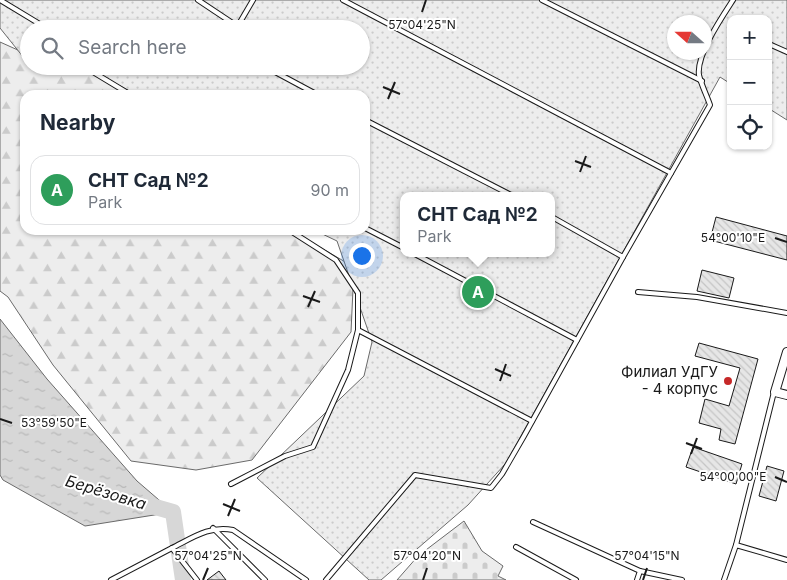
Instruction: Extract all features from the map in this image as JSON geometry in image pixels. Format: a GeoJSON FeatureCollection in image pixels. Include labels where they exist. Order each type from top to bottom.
{"type":"FeatureCollection","features":[{"type":"Feature","properties":{"kind":"street"},"geometry":{"type":"LineString","coordinates":[[787,352],[775,392],[787,395]]}},
{"type":"Feature","properties":{"kind":"lane"},"geometry":{"type":"LineString","coordinates":[[0,0],[33,20]]}},
{"type":"Feature","properties":{"kind":"lane"},"geometry":{"type":"LineString","coordinates":[[198,0],[226,20]]}},
{"type":"Feature","properties":{"kind":"lane"},"geometry":{"type":"LineString","coordinates":[[240,20],[253,0]]}},
{"type":"Feature","properties":{"kind":"lane"},"geometry":{"type":"LineString","coordinates":[[343,0],[671,173]]}},
{"type":"Feature","properties":{"kind":"lane"},"geometry":{"type":"LineString","coordinates":[[542,0],[702,80]]}},
{"type":"Feature","properties":{"kind":"lane"},"geometry":{"type":"LineString","coordinates":[[326,580],[415,475],[491,488],[502,474],[710,105],[699,75],[702,59],[716,26],[733,0]]}},
{"type":"Feature","properties":{"kind":"lane"},"geometry":{"type":"LineString","coordinates":[[772,45],[787,52]]}},
{"type":"Feature","properties":{"kind":"lane"},"geometry":{"type":"LineString","coordinates":[[98,75],[123,90]]}},
{"type":"Feature","properties":{"kind":"lane"},"geometry":{"type":"LineString","coordinates":[[281,75],[309,90]]}},
{"type":"Feature","properties":{"kind":"lane"},"geometry":{"type":"LineString","coordinates":[[370,123],[505,192]]}},
{"type":"Feature","properties":{"kind":"lane"},"geometry":{"type":"LineString","coordinates":[[555,219],[623,257]]}},
{"type":"Feature","properties":{"kind":"lane"},"geometry":{"type":"LineString","coordinates":[[370,231],[400,246]]}},
{"type":"Feature","properties":{"kind":"lane"},"geometry":{"type":"LineString","coordinates":[[231,484],[285,456],[314,447],[348,370],[358,330],[358,293],[336,260],[297,235]]}},
{"type":"Feature","properties":{"kind":"lane"},"geometry":{"type":"LineString","coordinates":[[421,257],[577,340]]}},
{"type":"Feature","properties":{"kind":"lane"},"geometry":{"type":"LineString","coordinates":[[638,292],[697,297],[787,313]]}},
{"type":"Feature","properties":{"kind":"lane"},"geometry":{"type":"LineString","coordinates":[[358,330],[532,422]]}},
{"type":"Feature","properties":{"kind":"lane"},"geometry":{"type":"LineString","coordinates":[[724,580],[736,545],[775,392]]}},
{"type":"Feature","properties":{"kind":"lane"},"geometry":{"type":"LineString","coordinates":[[533,522],[640,571],[682,580]]}},
{"type":"Feature","properties":{"kind":"lane"},"geometry":{"type":"LineString","coordinates":[[214,528],[265,580]]}},
{"type":"Feature","properties":{"kind":"lane"},"geometry":{"type":"LineString","coordinates":[[111,580],[214,528],[233,530],[306,580]]}},
{"type":"Feature","properties":{"kind":"lane"},"geometry":{"type":"LineString","coordinates":[[736,545],[787,560]]}},
{"type":"Feature","properties":{"kind":"lane"},"geometry":{"type":"LineString","coordinates":[[516,547],[576,580]]}},
{"type":"Feature","properties":{"kind":"lane"},"geometry":{"type":"LineString","coordinates":[[172,548],[197,580]]}},
{"type":"Feature","properties":{"kind":"lane"},"geometry":{"type":"LineString","coordinates":[[637,580],[640,571]]}},
{"type":"Feature","properties":{"kind":"green space"},"geometry":{"type":"Polygon","coordinates":[[[0,0],[787,0],[787,120],[772,111],[772,15],[727,15],[727,81],[720,77],[506,463],[468,505],[381,580],[369,580],[257,478],[364,376],[372,342],[337,241],[324,235],[370,235],[370,90],[128,90],[100,75],[370,75],[370,20],[20,20],[20,53],[0,28],[0,0]]]}},
{"type":"Feature","properties":{"kind":"green space"},"geometry":{"type":"Polygon","coordinates":[[[0,42],[20,51],[20,75],[103,75],[126,90],[20,90],[20,235],[299,235],[354,267],[351,332],[252,460],[196,470],[131,461],[53,365],[8,297],[0,291],[0,42]]]}},
{"type":"Feature","properties":{"kind":"green space"},"geometry":{"type":"Polygon","coordinates":[[[464,521],[482,551],[503,566],[498,576],[506,580],[397,580],[418,556],[464,521]]]}},
{"type":"Feature","properties":{"kind":"water"},"geometry":{"type":"Polygon","coordinates":[[[0,319],[47,379],[137,481],[173,512],[85,526],[3,480],[0,475],[0,319]]]}},
{"type":"Feature","properties":{"kind":"building"},"geometry":{"type":"Polygon","coordinates":[[[716,217],[787,236],[787,260],[710,240],[716,217]]]}},
{"type":"Feature","properties":{"kind":"building"},"geometry":{"type":"Polygon","coordinates":[[[702,270],[734,278],[729,298],[697,291],[702,270]]]}},
{"type":"Feature","properties":{"kind":"building"},"geometry":{"type":"Polygon","coordinates":[[[699,343],[758,359],[735,444],[719,440],[721,429],[699,423],[705,399],[729,406],[740,368],[695,356],[699,343]]]}},
{"type":"Feature","properties":{"kind":"building"},"geometry":{"type":"Polygon","coordinates":[[[693,447],[742,464],[736,484],[686,467],[693,447]]]}},
{"type":"Feature","properties":{"kind":"building"},"geometry":{"type":"Polygon","coordinates":[[[767,466],[784,471],[776,501],[759,496],[767,466]]]}},
{"type":"Feature","properties":{"kind":"building"},"geometry":{"type":"Polygon","coordinates":[[[219,571],[226,580],[207,580],[219,571]]]}},
{"type":"Feature","properties":{"kind":"waterway","name":"Берёзовка"},"geometry":{"type":"LineString","coordinates":[[152,506],[173,512],[183,580]]}},
{"type":"Feature","properties":{"kind":"place","name":"СНТ Сад №2"},"geometry":{"type":"Point","coordinates":[478,292]}},
{"type":"Feature","properties":{"kind":"place","name":"Филиал УдГУ - 4 корпус"},"geometry":{"type":"Point","coordinates":[728,381]}}]}
